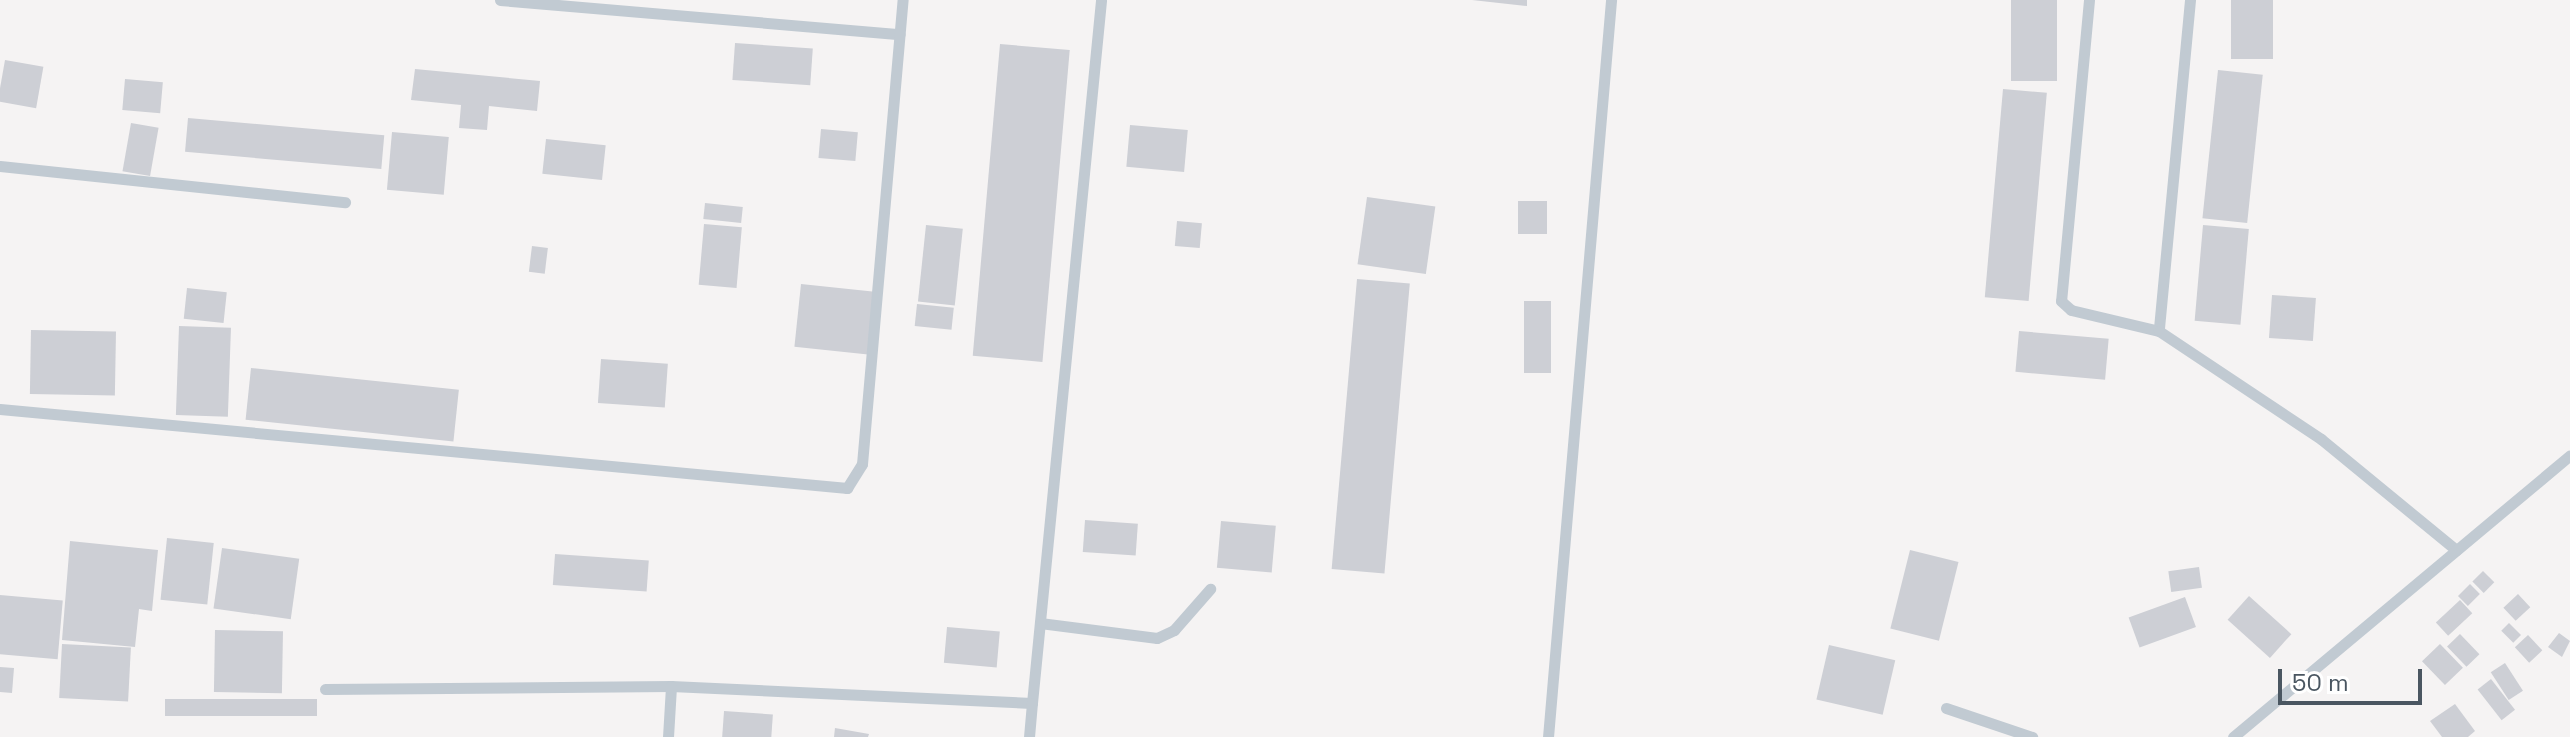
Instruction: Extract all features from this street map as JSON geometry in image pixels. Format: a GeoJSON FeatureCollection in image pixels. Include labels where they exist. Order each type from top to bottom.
{"type":"FeatureCollection","features":[{"type":"Feature","properties":{"kind":"lane"},"geometry":{"type":"LineString","coordinates":[[500,0],[621,3],[900,34]]}},
{"type":"Feature","properties":{"kind":"lane"},"geometry":{"type":"LineString","coordinates":[[0,409],[847,488],[862,464],[903,0]]}},
{"type":"Feature","properties":{"kind":"lane"},"geometry":{"type":"LineString","coordinates":[[1029,737],[1101,0]]}},
{"type":"Feature","properties":{"kind":"lane"},"geometry":{"type":"LineString","coordinates":[[1548,737],[1611,0]]}},
{"type":"Feature","properties":{"kind":"lane"},"geometry":{"type":"LineString","coordinates":[[2089,0],[2061,301],[2071,310],[2159,331],[2321,439],[2456,550]]}},
{"type":"Feature","properties":{"kind":"lane"},"geometry":{"type":"LineString","coordinates":[[2159,331],[2190,0]]}},
{"type":"Feature","properties":{"kind":"lane"},"geometry":{"type":"LineString","coordinates":[[0,166],[345,202]]}},
{"type":"Feature","properties":{"kind":"lane"},"geometry":{"type":"LineString","coordinates":[[2233,737],[2570,455]]}},
{"type":"Feature","properties":{"kind":"lane"},"geometry":{"type":"LineString","coordinates":[[1040,623],[1157,638],[1174,630],[1210,589]]}},
{"type":"Feature","properties":{"kind":"lane"},"geometry":{"type":"LineString","coordinates":[[325,689],[671,686],[1032,703]]}},
{"type":"Feature","properties":{"kind":"lane"},"geometry":{"type":"LineString","coordinates":[[668,737],[671,686]]}},
{"type":"Feature","properties":{"kind":"lane"},"geometry":{"type":"LineString","coordinates":[[1946,708],[2032,737]]}},
{"type":"Feature","properties":{"kind":"building"},"geometry":{"type":"Polygon","coordinates":[[[1472,0],[1527,0],[1527,6],[1472,0]]]}},
{"type":"Feature","properties":{"kind":"building"},"geometry":{"type":"Polygon","coordinates":[[[2011,0],[2057,0],[2057,81],[2011,81],[2011,0]]]}},
{"type":"Feature","properties":{"kind":"building"},"geometry":{"type":"Polygon","coordinates":[[[2231,0],[2273,0],[2273,59],[2231,59],[2231,0]]]}},
{"type":"Feature","properties":{"kind":"building"},"geometry":{"type":"Polygon","coordinates":[[[735,43],[813,48],[810,85],[732,80],[735,43]]]}},
{"type":"Feature","properties":{"kind":"building"},"geometry":{"type":"Polygon","coordinates":[[[1000,44],[1070,50],[1042,362],[973,356],[1000,44]]]}},
{"type":"Feature","properties":{"kind":"building"},"geometry":{"type":"Polygon","coordinates":[[[5,60],[43,67],[36,108],[0,102],[5,60]]]}},
{"type":"Feature","properties":{"kind":"building"},"geometry":{"type":"Polygon","coordinates":[[[415,69],[540,81],[537,111],[489,106],[487,130],[459,128],[461,105],[411,100],[415,69]]]}},
{"type":"Feature","properties":{"kind":"building"},"geometry":{"type":"Polygon","coordinates":[[[2218,70],[2263,75],[2247,223],[2202,218],[2218,70]]]}},
{"type":"Feature","properties":{"kind":"building"},"geometry":{"type":"Polygon","coordinates":[[[125,79],[163,82],[160,113],[122,110],[125,79]]]}},
{"type":"Feature","properties":{"kind":"building"},"geometry":{"type":"Polygon","coordinates":[[[2003,89],[2047,93],[2029,301],[1985,297],[2003,89]]]}},
{"type":"Feature","properties":{"kind":"building"},"geometry":{"type":"Polygon","coordinates":[[[188,118],[384,135],[381,169],[185,152],[188,118]]]}},
{"type":"Feature","properties":{"kind":"building"},"geometry":{"type":"Polygon","coordinates":[[[131,123],[159,128],[150,176],[122,171],[131,123]]]}},
{"type":"Feature","properties":{"kind":"building"},"geometry":{"type":"Polygon","coordinates":[[[1130,125],[1188,130],[1184,172],[1126,167],[1130,125]]]}},
{"type":"Feature","properties":{"kind":"building"},"geometry":{"type":"Polygon","coordinates":[[[821,129],[858,132],[855,161],[818,158],[821,129]]]}},
{"type":"Feature","properties":{"kind":"building"},"geometry":{"type":"Polygon","coordinates":[[[392,132],[449,137],[444,195],[387,190],[392,132]]]}},
{"type":"Feature","properties":{"kind":"building"},"geometry":{"type":"Polygon","coordinates":[[[546,139],[606,145],[602,180],[542,174],[546,139]]]}},
{"type":"Feature","properties":{"kind":"building"},"geometry":{"type":"Polygon","coordinates":[[[1367,197],[1435,207],[1426,274],[1358,264],[1367,197]]]}},
{"type":"Feature","properties":{"kind":"building"},"geometry":{"type":"Polygon","coordinates":[[[1518,201],[1547,201],[1547,234],[1518,234],[1518,201]]]}},
{"type":"Feature","properties":{"kind":"building"},"geometry":{"type":"Polygon","coordinates":[[[705,203],[743,207],[741,223],[703,219],[705,203]]]}},
{"type":"Feature","properties":{"kind":"building"},"geometry":{"type":"Polygon","coordinates":[[[1177,221],[1202,223],[1200,248],[1175,246],[1177,221]]]}},
{"type":"Feature","properties":{"kind":"building"},"geometry":{"type":"Polygon","coordinates":[[[704,224],[742,227],[737,288],[699,285],[704,224]]]}},
{"type":"Feature","properties":{"kind":"building"},"geometry":{"type":"Polygon","coordinates":[[[926,225],[963,229],[955,305],[918,302],[926,225]]]}},
{"type":"Feature","properties":{"kind":"building"},"geometry":{"type":"Polygon","coordinates":[[[2203,225],[2249,229],[2240,325],[2195,321],[2203,225]]]}},
{"type":"Feature","properties":{"kind":"building"},"geometry":{"type":"Polygon","coordinates":[[[532,246],[548,248],[545,274],[529,272],[532,246]]]}},
{"type":"Feature","properties":{"kind":"building"},"geometry":{"type":"Polygon","coordinates":[[[1357,279],[1410,284],[1384,574],[1332,569],[1357,279]]]}},
{"type":"Feature","properties":{"kind":"building"},"geometry":{"type":"Polygon","coordinates":[[[801,284],[875,292],[868,354],[794,347],[801,284]]]}},
{"type":"Feature","properties":{"kind":"building"},"geometry":{"type":"Polygon","coordinates":[[[187,288],[227,292],[224,323],[184,319],[187,288]]]}},
{"type":"Feature","properties":{"kind":"building"},"geometry":{"type":"Polygon","coordinates":[[[2272,295],[2316,298],[2313,341],[2269,338],[2272,295]]]}},
{"type":"Feature","properties":{"kind":"building"},"geometry":{"type":"Polygon","coordinates":[[[1524,301],[1551,301],[1551,373],[1524,373],[1524,301]]]}},
{"type":"Feature","properties":{"kind":"building"},"geometry":{"type":"Polygon","coordinates":[[[917,304],[954,308],[951,330],[915,326],[917,304]]]}},
{"type":"Feature","properties":{"kind":"building"},"geometry":{"type":"Polygon","coordinates":[[[179,326],[231,328],[228,417],[176,415],[179,326]]]}},
{"type":"Feature","properties":{"kind":"building"},"geometry":{"type":"Polygon","coordinates":[[[31,330],[116,331],[115,395],[30,394],[31,330]]]}},
{"type":"Feature","properties":{"kind":"building"},"geometry":{"type":"Polygon","coordinates":[[[2019,331],[2109,339],[2105,380],[2015,372],[2019,331]]]}},
{"type":"Feature","properties":{"kind":"building"},"geometry":{"type":"Polygon","coordinates":[[[601,359],[668,364],[665,408],[598,403],[601,359]]]}},
{"type":"Feature","properties":{"kind":"building"},"geometry":{"type":"Polygon","coordinates":[[[251,368],[459,390],[453,442],[246,420],[251,368]]]}},
{"type":"Feature","properties":{"kind":"building"},"geometry":{"type":"Polygon","coordinates":[[[1085,520],[1138,524],[1136,556],[1083,552],[1085,520]]]}},
{"type":"Feature","properties":{"kind":"building"},"geometry":{"type":"Polygon","coordinates":[[[1221,521],[1276,526],[1272,573],[1217,568],[1221,521]]]}},
{"type":"Feature","properties":{"kind":"building"},"geometry":{"type":"Polygon","coordinates":[[[167,538],[214,543],[207,605],[161,600],[167,538]]]}},
{"type":"Feature","properties":{"kind":"building"},"geometry":{"type":"Polygon","coordinates":[[[70,541],[158,550],[152,611],[139,609],[135,647],[62,640],[70,541]]]}},
{"type":"Feature","properties":{"kind":"building"},"geometry":{"type":"Polygon","coordinates":[[[222,548],[299,559],[291,619],[214,608],[222,548]]]}},
{"type":"Feature","properties":{"kind":"building"},"geometry":{"type":"Polygon","coordinates":[[[1910,550],[1959,562],[1939,641],[1890,629],[1910,550]]]}},
{"type":"Feature","properties":{"kind":"building"},"geometry":{"type":"Polygon","coordinates":[[[555,554],[649,561],[647,591],[553,585],[555,554]]]}},
{"type":"Feature","properties":{"kind":"building"},"geometry":{"type":"Polygon","coordinates":[[[2199,567],[2202,588],[2171,592],[2168,571],[2199,567]]]}},
{"type":"Feature","properties":{"kind":"building"},"geometry":{"type":"Polygon","coordinates":[[[2483,571],[2494,582],[2484,593],[2472,582],[2483,571]]]}},
{"type":"Feature","properties":{"kind":"building"},"geometry":{"type":"Polygon","coordinates":[[[2470,584],[2480,594],[2468,606],[2458,596],[2470,584]]]}},
{"type":"Feature","properties":{"kind":"building"},"geometry":{"type":"Polygon","coordinates":[[[2518,594],[2530,607],[2516,621],[2503,608],[2518,594]]]}},
{"type":"Feature","properties":{"kind":"building"},"geometry":{"type":"Polygon","coordinates":[[[0,595],[63,600],[58,659],[0,654],[0,595]]]}},
{"type":"Feature","properties":{"kind":"building"},"geometry":{"type":"Polygon","coordinates":[[[2249,596],[2291,634],[2270,658],[2228,620],[2249,596]]]}},
{"type":"Feature","properties":{"kind":"building"},"geometry":{"type":"Polygon","coordinates":[[[2185,597],[2196,627],[2140,648],[2129,618],[2185,597]]]}},
{"type":"Feature","properties":{"kind":"building"},"geometry":{"type":"Polygon","coordinates":[[[2460,600],[2472,613],[2448,636],[2436,623],[2460,600]]]}},
{"type":"Feature","properties":{"kind":"building"},"geometry":{"type":"Polygon","coordinates":[[[2509,623],[2521,635],[2513,643],[2501,631],[2509,623]]]}},
{"type":"Feature","properties":{"kind":"building"},"geometry":{"type":"Polygon","coordinates":[[[947,627],[1000,632],[997,667],[944,663],[947,627]]]}},
{"type":"Feature","properties":{"kind":"building"},"geometry":{"type":"Polygon","coordinates":[[[215,630],[283,631],[282,693],[214,692],[215,630]]]}},
{"type":"Feature","properties":{"kind":"building"},"geometry":{"type":"Polygon","coordinates":[[[2559,633],[2570,641],[2562,657],[2548,647],[2559,633]]]}},
{"type":"Feature","properties":{"kind":"building"},"geometry":{"type":"Polygon","coordinates":[[[2460,634],[2479,654],[2467,667],[2447,647],[2460,634]]]}},
{"type":"Feature","properties":{"kind":"building"},"geometry":{"type":"Polygon","coordinates":[[[2528,635],[2542,650],[2529,663],[2515,647],[2528,635]]]}},
{"type":"Feature","properties":{"kind":"building"},"geometry":{"type":"Polygon","coordinates":[[[62,644],[131,648],[128,702],[59,698],[62,644]]]}},
{"type":"Feature","properties":{"kind":"building"},"geometry":{"type":"Polygon","coordinates":[[[2440,644],[2463,668],[2445,685],[2422,661],[2440,644]]]}},
{"type":"Feature","properties":{"kind":"building"},"geometry":{"type":"Polygon","coordinates":[[[1829,645],[1895,660],[1883,715],[1816,700],[1829,645]]]}},
{"type":"Feature","properties":{"kind":"building"},"geometry":{"type":"Polygon","coordinates":[[[2505,663],[2523,691],[2509,700],[2491,672],[2505,663]]]}},
{"type":"Feature","properties":{"kind":"building"},"geometry":{"type":"Polygon","coordinates":[[[0,667],[14,668],[12,693],[0,692],[0,667]]]}},
{"type":"Feature","properties":{"kind":"building"},"geometry":{"type":"Polygon","coordinates":[[[2491,679],[2515,710],[2502,720],[2478,689],[2491,679]]]}},
{"type":"Feature","properties":{"kind":"building"},"geometry":{"type":"Polygon","coordinates":[[[165,699],[317,699],[317,716],[165,716],[165,699]]]}},
{"type":"Feature","properties":{"kind":"building"},"geometry":{"type":"Polygon","coordinates":[[[2455,704],[2475,731],[2468,737],[2442,737],[2430,721],[2455,704]]]}},
{"type":"Feature","properties":{"kind":"building"},"geometry":{"type":"Polygon","coordinates":[[[724,711],[773,714],[771,737],[722,737],[724,711]]]}},
{"type":"Feature","properties":{"kind":"building"},"geometry":{"type":"Polygon","coordinates":[[[835,728],[869,734],[868,737],[834,737],[835,728]]]}}]}
